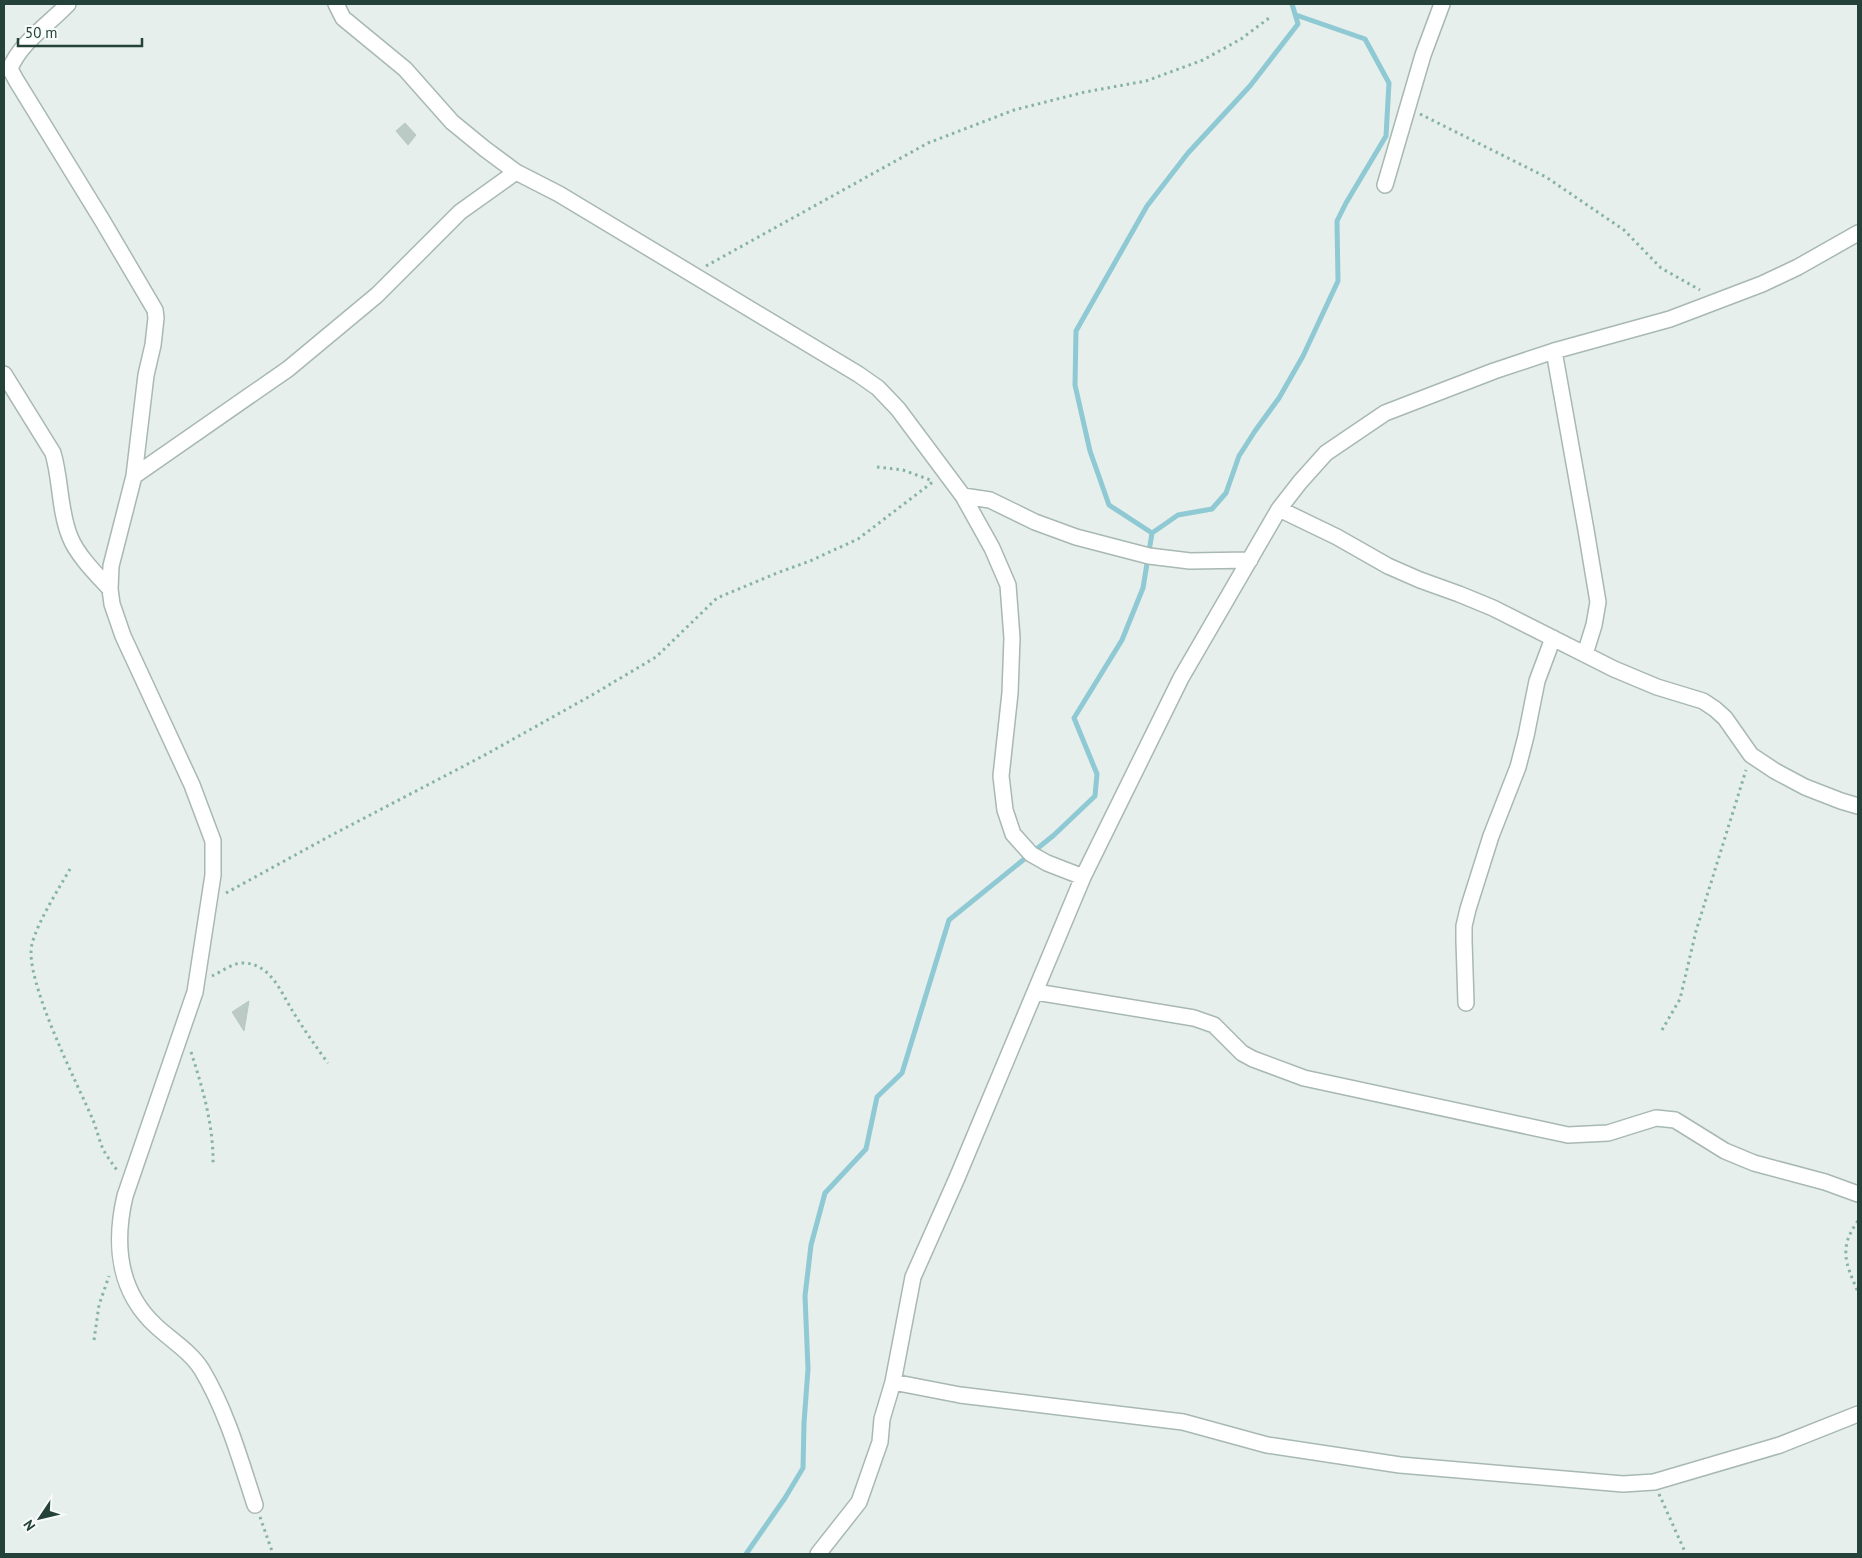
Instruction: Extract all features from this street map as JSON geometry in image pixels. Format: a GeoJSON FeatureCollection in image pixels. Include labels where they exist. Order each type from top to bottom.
{"type":"FeatureCollection","features":[{"type":"Feature","properties":{"kind":"street"},"geometry":{"type":"LineString","coordinates":[[68,4],[26,44],[14,59],[10,69],[155,310],[153,345],[146,375],[134,476],[111,566],[110,589],[112,604],[123,636],[192,785],[213,841],[213,875],[197,982],[128,1187],[120,1217],[120,1250],[128,1288],[140,1309],[155,1326],[187,1352],[201,1369],[222,1408],[255,1505]]}},
{"type":"Feature","properties":{"kind":"street"},"geometry":{"type":"LineString","coordinates":[[336,4],[343,18],[405,69],[452,122],[516,172],[559,194],[858,374],[878,388],[898,409],[947,472],[963,496],[992,548],[1008,585],[1012,638],[1010,693],[1001,776],[1005,810],[1013,834],[1031,854],[1047,863],[1083,877]]}},
{"type":"Feature","properties":{"kind":"street"},"geometry":{"type":"LineString","coordinates":[[1385,185],[1423,55],[1442,4]]}},
{"type":"Feature","properties":{"kind":"street"},"geometry":{"type":"LineString","coordinates":[[134,476],[296,363],[376,295],[460,212],[516,172]]}},
{"type":"Feature","properties":{"kind":"street"},"geometry":{"type":"LineString","coordinates":[[818,1554],[858,1502],[880,1442],[882,1419],[893,1382],[913,1277],[1036,992],[1083,877],[1181,678],[1279,509],[1300,482],[1326,453],[1385,413],[1494,371],[1554,351],[1670,319],[1762,284],[1798,267],[1858,233]]}},
{"type":"Feature","properties":{"kind":"street"},"geometry":{"type":"LineString","coordinates":[[1554,351],[1598,602],[1585,654]]}},
{"type":"Feature","properties":{"kind":"street"},"geometry":{"type":"LineString","coordinates":[[4,374],[53,453],[57,467],[64,518],[70,539],[110,589]]}},
{"type":"Feature","properties":{"kind":"street"},"geometry":{"type":"LineString","coordinates":[[963,496],[990,500],[1035,522],[1076,537],[1140,554],[1190,561],[1250,560]]}},
{"type":"Feature","properties":{"kind":"street"},"geometry":{"type":"LineString","coordinates":[[1279,509],[1337,537],[1388,566],[1492,608],[1614,669],[1657,687],[1703,701],[1716,709],[1725,718],[1751,755],[1775,771],[1805,787],[1858,806]]}},
{"type":"Feature","properties":{"kind":"street"},"geometry":{"type":"LineString","coordinates":[[1466,1003],[1464,926],[1468,909],[1491,836],[1518,767],[1537,681],[1553,638]]}},
{"type":"Feature","properties":{"kind":"street"},"geometry":{"type":"LineString","coordinates":[[1036,992],[1194,1018],[1214,1025],[1242,1053],[1304,1078],[1568,1134],[1608,1133],[1656,1118],[1675,1120],[1725,1151],[1754,1162],[1825,1182],[1858,1194]]}},
{"type":"Feature","properties":{"kind":"street"},"geometry":{"type":"LineString","coordinates":[[893,1382],[960,1395],[1183,1422],[1267,1445],[1400,1465],[1623,1484],[1654,1482],[1780,1445],[1858,1414]]}},
{"type":"Feature","properties":{"kind":"path"},"geometry":{"type":"LineString","coordinates":[[692,273],[928,143],[1014,110],[1085,92],[1146,81],[1203,60],[1241,38],[1269,18]]}},
{"type":"Feature","properties":{"kind":"path"},"geometry":{"type":"LineString","coordinates":[[1408,108],[1546,177],[1624,230],[1661,268],[1718,300]]}},
{"type":"Feature","properties":{"kind":"path"},"geometry":{"type":"LineString","coordinates":[[877,467],[903,470],[934,482]]}},
{"type":"Feature","properties":{"kind":"path"},"geometry":{"type":"LineString","coordinates":[[209,902],[483,756],[592,695],[656,657],[717,598],[810,561],[858,539],[947,472]]}},
{"type":"Feature","properties":{"kind":"path"},"geometry":{"type":"LineString","coordinates":[[1662,1030],[1680,999],[1696,931],[1751,755]]}},
{"type":"Feature","properties":{"kind":"path"},"geometry":{"type":"LineString","coordinates":[[70,869],[48,908],[32,945],[31,958],[42,1001],[93,1120],[104,1151],[128,1187]]}},
{"type":"Feature","properties":{"kind":"path"},"geometry":{"type":"LineString","coordinates":[[197,982],[241,962],[254,964],[259,967],[275,982],[285,995],[293,1012],[328,1063]]}},
{"type":"Feature","properties":{"kind":"path"},"geometry":{"type":"LineString","coordinates":[[183,1028],[208,1110],[213,1148],[213,1166]]}},
{"type":"Feature","properties":{"kind":"path"},"geometry":{"type":"LineString","coordinates":[[1858,1220],[1844,1248],[1850,1274],[1858,1292]]}},
{"type":"Feature","properties":{"kind":"path"},"geometry":{"type":"LineString","coordinates":[[94,1340],[99,1305],[109,1274]]}},
{"type":"Feature","properties":{"kind":"path"},"geometry":{"type":"LineString","coordinates":[[1654,1482],[1669,1521],[1686,1554]]}},
{"type":"Feature","properties":{"kind":"path"},"geometry":{"type":"LineString","coordinates":[[255,1505],[273,1554]]}},
{"type":"Feature","properties":{"kind":"building"},"geometry":{"type":"Polygon","coordinates":[[[405,123],[416,135],[408,145],[396,131],[405,123]]]}},
{"type":"Feature","properties":{"kind":"building"},"geometry":{"type":"Polygon","coordinates":[[[249,1001],[244,1031],[232,1012],[249,1001]]]}},
{"type":"Feature","properties":{"kind":"waterway"},"geometry":{"type":"LineString","coordinates":[[746,1554],[785,1498],[803,1468],[808,1369],[805,1296],[811,1245],[825,1193],[866,1149],[877,1097],[902,1073],[949,920],[1054,835],[1095,796],[1097,774],[1074,718],[1122,640],[1143,588],[1152,533],[1109,505],[1090,451],[1075,385],[1076,331],[1147,206],[1188,153],[1250,86],[1298,24],[1292,4]]}},
{"type":"Feature","properties":{"kind":"waterway"},"geometry":{"type":"LineString","coordinates":[[1152,533],[1178,515],[1212,509],[1226,493],[1239,456],[1279,398],[1303,356],[1338,281],[1337,221],[1386,136],[1389,83],[1365,39],[1296,15]]}}]}
